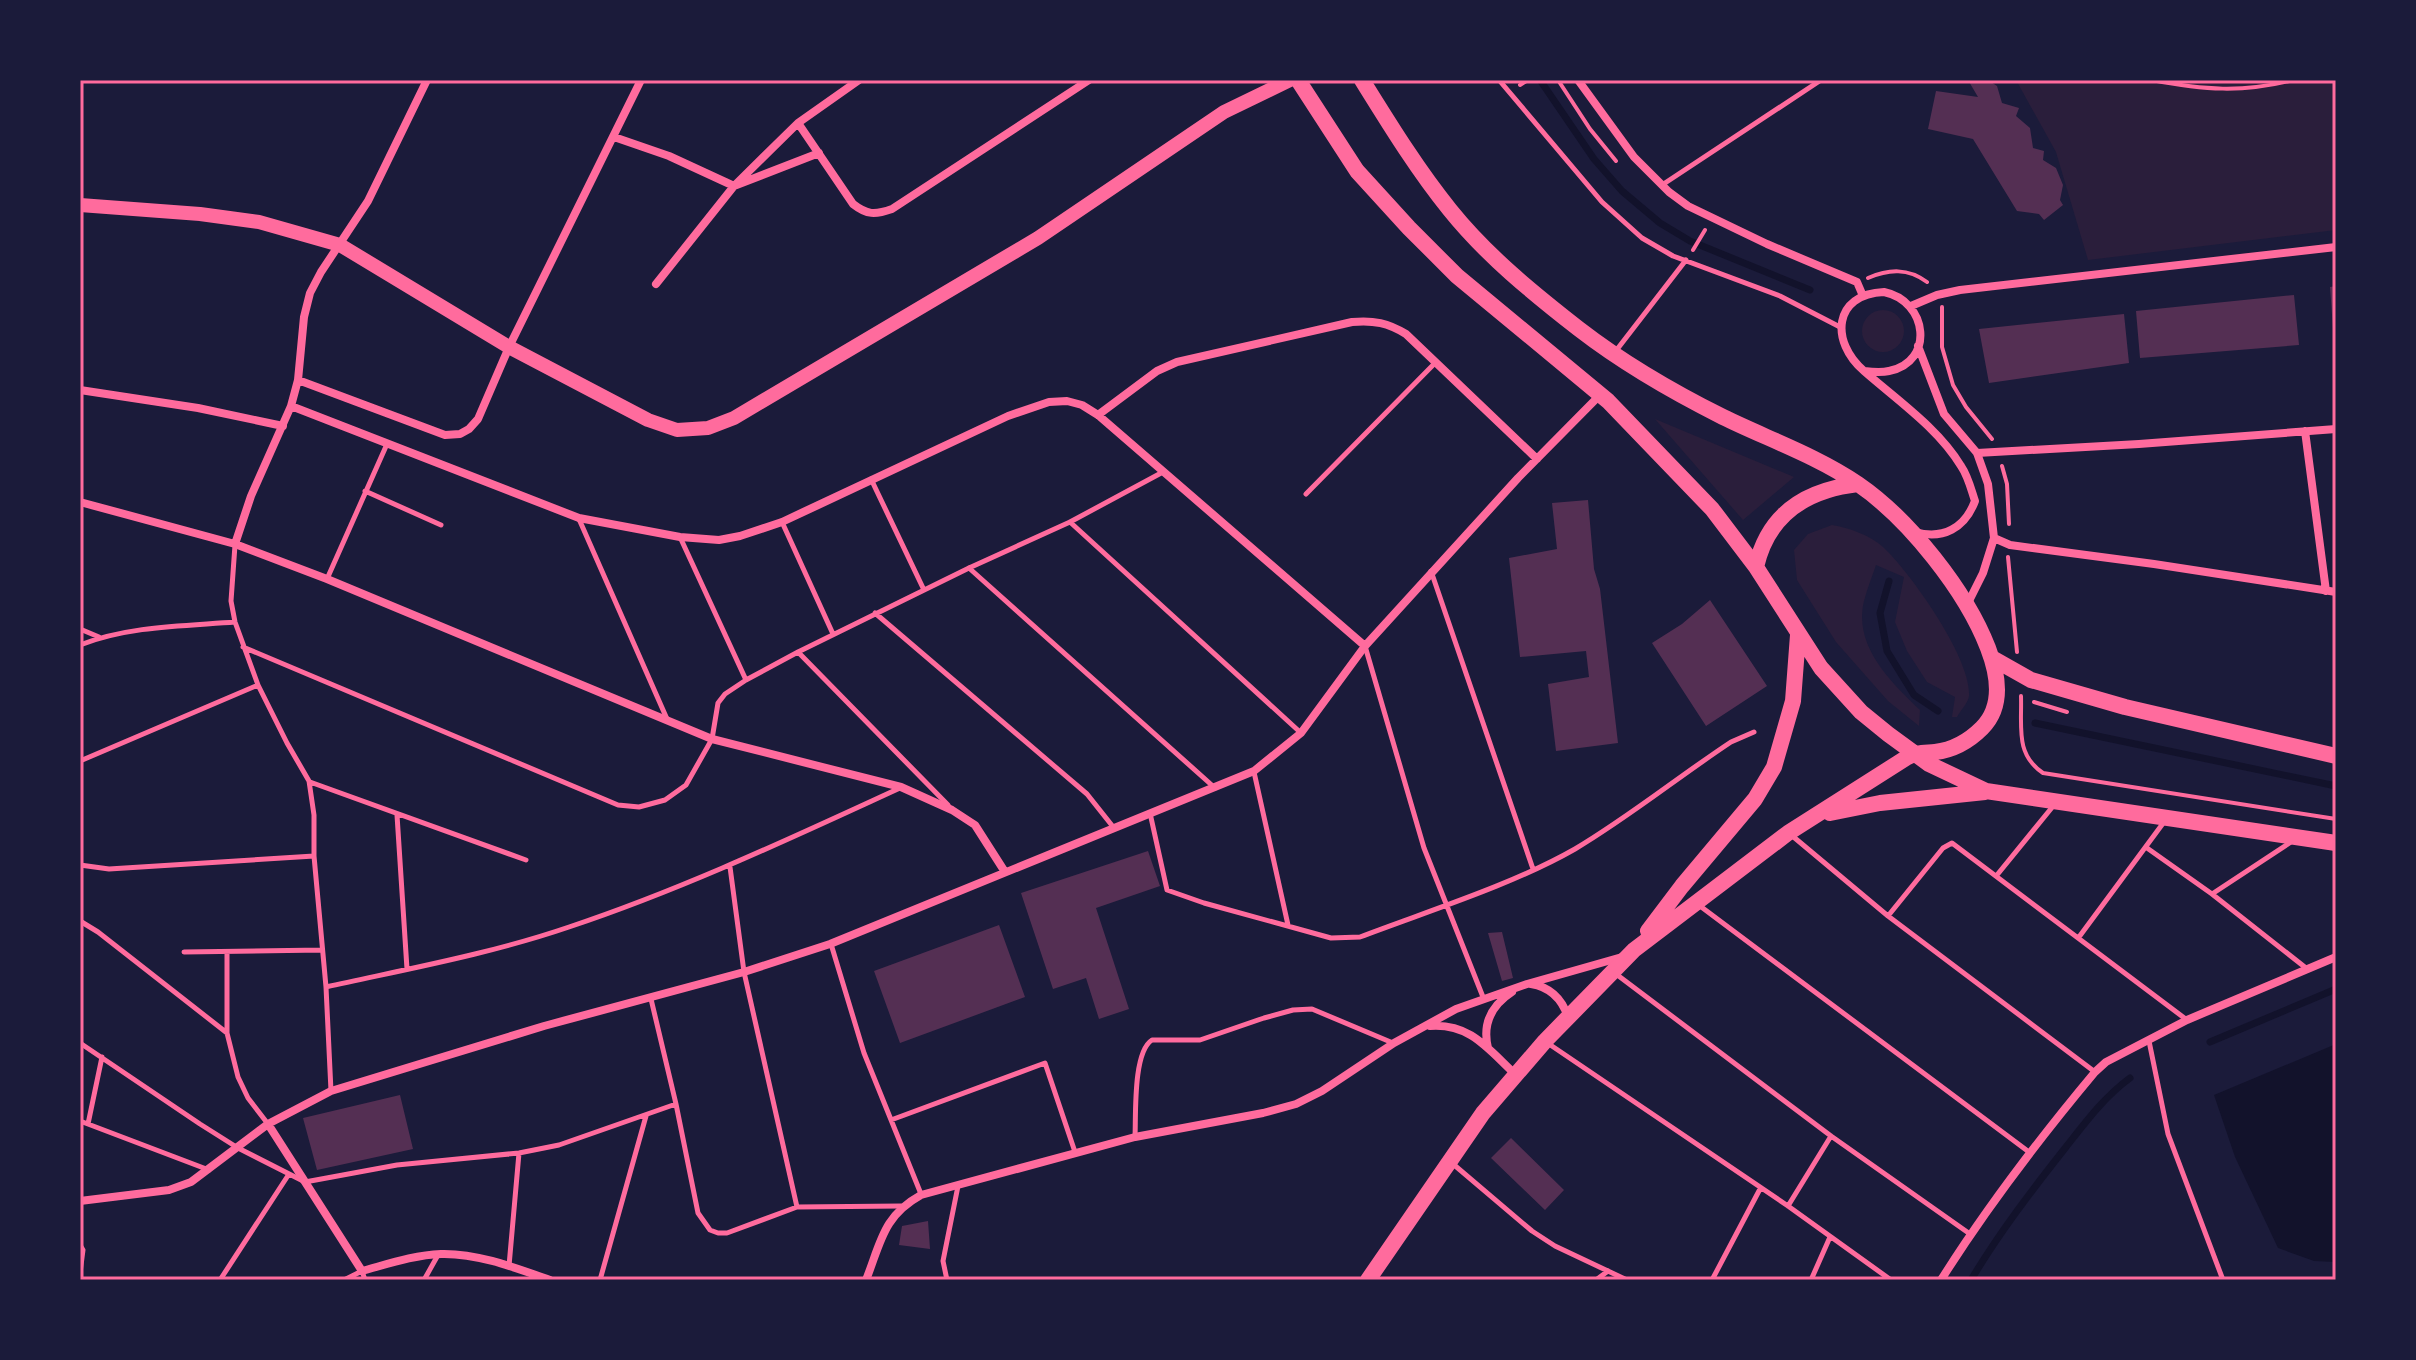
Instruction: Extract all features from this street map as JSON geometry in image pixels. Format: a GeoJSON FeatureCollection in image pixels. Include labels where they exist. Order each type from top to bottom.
{"type":"FeatureCollection","features":[{"type":"Feature","properties":{"kind":"main road"},"geometry":{"type":"LineString","coordinates":[[1298,80],[1357,171],[1409,228],[1457,276],[1600,395],[1661,453],[1712,509],[1756,567],[1821,668],[1861,712],[1929,764],[1986,791],[2336,843]]}},
{"type":"Feature","properties":{"kind":"main road"},"geometry":{"type":"LineString","coordinates":[[1362,80],[1404,149],[1452,212],[1515,278],[1582,331],[1681,395],[1858,484],[1914,532],[1967,606],[1992,658],[1997,693],[1995,708],[1988,720],[1971,736],[1950,749],[1915,753],[1811,818],[1695,902],[1632,953]]}},
{"type":"Feature","properties":{"kind":"main road"},"geometry":{"type":"LineString","coordinates":[[1756,567],[1765,537],[1780,518],[1797,504],[1828,489],[1858,484]]}},
{"type":"Feature","properties":{"kind":"main road"},"geometry":{"type":"LineString","coordinates":[[1368,1280],[1483,1113],[1545,1041],[1632,953],[1682,886],[1755,799],[1774,767],[1793,701],[1798,635]]}},
{"type":"Feature","properties":{"kind":"main road"},"geometry":{"type":"LineString","coordinates":[[1992,658],[2019,675],[2125,707],[2336,756]]}},
{"type":"Feature","properties":{"kind":"main road"},"geometry":{"type":"LineString","coordinates":[[1811,818],[1869,805],[1986,791]]}},
{"type":"Feature","properties":{"kind":"street"},"geometry":{"type":"LineString","coordinates":[[235,544],[251,496],[291,406],[298,380],[304,317],[310,293],[368,201],[427,80]]}},
{"type":"Feature","properties":{"kind":"street"},"geometry":{"type":"LineString","coordinates":[[298,380],[445,435],[460,434],[469,429],[478,419],[509,347],[641,80]]}},
{"type":"Feature","properties":{"kind":"street"},"geometry":{"type":"LineString","coordinates":[[656,284],[734,186],[798,123],[859,80]]}},
{"type":"Feature","properties":{"kind":"street"},"geometry":{"type":"LineString","coordinates":[[798,123],[853,204],[863,212],[875,215],[892,209],[1089,80]]}},
{"type":"Feature","properties":{"kind":"street"},"geometry":{"type":"LineString","coordinates":[[80,205],[259,222],[340,245],[509,347],[648,420],[677,430],[708,428],[734,418],[1038,238],[1224,112],[1290,80]]}},
{"type":"Feature","properties":{"kind":"street"},"geometry":{"type":"LineString","coordinates":[[1578,80],[1634,157],[1688,206],[1857,282],[1863,296]]}},
{"type":"Feature","properties":{"kind":"street"},"geometry":{"type":"LineString","coordinates":[[614,137],[669,156],[734,186],[819,153]]}},
{"type":"Feature","properties":{"kind":"street"},"geometry":{"type":"LineString","coordinates":[[1911,306],[1937,295],[1972,288],[2336,247]]}},
{"type":"Feature","properties":{"kind":"street"},"geometry":{"type":"LineString","coordinates":[[1864,371],[1890,371],[1902,366],[1912,358],[1918,346],[1920,325],[1911,306],[1894,294],[1863,296],[1848,309],[1841,328],[1844,348],[1848,356],[1864,371],[1926,425],[1951,451],[1963,469],[1975,501],[1967,516],[1952,531],[1933,536],[1914,532]]}},
{"type":"Feature","properties":{"kind":"street"},"geometry":{"type":"LineString","coordinates":[[1098,415],[1157,371],[1177,362],[1371,320],[1391,325],[1437,361],[1537,459]]}},
{"type":"Feature","properties":{"kind":"street"},"geometry":{"type":"LineString","coordinates":[[1918,346],[1944,414],[1977,453],[1988,484],[1994,538],[1983,573],[1967,606]]}},
{"type":"Feature","properties":{"kind":"street"},"geometry":{"type":"LineString","coordinates":[[80,390],[198,408],[283,426]]}},
{"type":"Feature","properties":{"kind":"street"},"geometry":{"type":"LineString","coordinates":[[80,1201],[169,1190],[191,1182],[268,1124],[331,1091],[501,1039],[744,972],[830,944],[1254,771],[1301,733],[1365,646],[1431,571],[1600,395]]}},
{"type":"Feature","properties":{"kind":"street"},"geometry":{"type":"LineString","coordinates":[[291,406],[579,518],[680,537],[719,540],[782,522],[1008,416],[1049,402],[1067,401],[1082,405],[1098,415],[1365,646]]}},
{"type":"Feature","properties":{"kind":"street"},"geometry":{"type":"LineString","coordinates":[[1977,453],[2336,429]]}},
{"type":"Feature","properties":{"kind":"street"},"geometry":{"type":"LineString","coordinates":[[2305,431],[2326,591]]}},
{"type":"Feature","properties":{"kind":"street"},"geometry":{"type":"LineString","coordinates":[[80,502],[235,544],[327,579],[712,739],[901,787],[952,810],[975,825],[1005,872]]}},
{"type":"Feature","properties":{"kind":"street"},"geometry":{"type":"LineString","coordinates":[[1994,538],[2010,545],[2336,592]]}},
{"type":"Feature","properties":{"kind":"street"},"geometry":{"type":"LineString","coordinates":[[866,1280],[884,1232],[901,1206],[921,1195],[1135,1137],[1296,1104],[1322,1091],[1394,1043],[1456,1009],[1483,997],[1632,953]]}},
{"type":"Feature","properties":{"kind":"street"},"geometry":{"type":"LineString","coordinates":[[1941,1280],[2029,1152],[2095,1072],[2148,1038],[2336,957]]}},
{"type":"Feature","properties":{"kind":"street"},"geometry":{"type":"LineString","coordinates":[[1489,1049],[1486,1025],[1492,1010],[1509,993],[1527,984],[1550,991],[1562,1003],[1568,1017]]}},
{"type":"Feature","properties":{"kind":"street"},"geometry":{"type":"LineString","coordinates":[[1426,1027],[1459,1028],[1472,1035],[1515,1074]]}},
{"type":"Feature","properties":{"kind":"street"},"geometry":{"type":"LineString","coordinates":[[268,1124],[364,1276],[439,1254],[509,1266],[536,1278],[550,1280]]}},
{"type":"Feature","properties":{"kind":"lane"},"geometry":{"type":"LineString","coordinates":[[1499,80],[1615,215],[1642,238],[1686,260],[1780,296],[1841,328]]}},
{"type":"Feature","properties":{"kind":"lane"},"geometry":{"type":"LineString","coordinates":[[1662,185],[1821,80]]}},
{"type":"Feature","properties":{"kind":"lane"},"geometry":{"type":"LineString","coordinates":[[1614,353],[1686,260]]}},
{"type":"Feature","properties":{"kind":"lane"},"geometry":{"type":"LineString","coordinates":[[1306,494],[1437,361]]}},
{"type":"Feature","properties":{"kind":"lane"},"geometry":{"type":"LineString","coordinates":[[327,579],[388,443]]}},
{"type":"Feature","properties":{"kind":"lane"},"geometry":{"type":"LineString","coordinates":[[243,647],[618,805],[639,807],[665,800],[686,785],[712,739],[718,703],[725,694],[746,680],[875,613],[1070,522],[1163,472]]}},
{"type":"Feature","properties":{"kind":"lane"},"geometry":{"type":"LineString","coordinates":[[871,478],[924,590]]}},
{"type":"Feature","properties":{"kind":"lane"},"geometry":{"type":"LineString","coordinates":[[365,491],[441,525]]}},
{"type":"Feature","properties":{"kind":"lane"},"geometry":{"type":"LineString","coordinates":[[579,518],[668,722]]}},
{"type":"Feature","properties":{"kind":"lane"},"geometry":{"type":"LineString","coordinates":[[782,522],[833,634]]}},
{"type":"Feature","properties":{"kind":"lane"},"geometry":{"type":"LineString","coordinates":[[1070,522],[1301,733]]}},
{"type":"Feature","properties":{"kind":"lane"},"geometry":{"type":"LineString","coordinates":[[680,537],[746,680]]}},
{"type":"Feature","properties":{"kind":"lane"},"geometry":{"type":"LineString","coordinates":[[235,544],[231,601],[235,622],[258,685],[309,781],[314,815],[314,856],[326,987],[331,1091]]}},
{"type":"Feature","properties":{"kind":"lane"},"geometry":{"type":"LineString","coordinates":[[969,568],[1215,788]]}},
{"type":"Feature","properties":{"kind":"lane"},"geometry":{"type":"LineString","coordinates":[[1431,571],[1533,869]]}},
{"type":"Feature","properties":{"kind":"lane"},"geometry":{"type":"LineString","coordinates":[[875,613],[1087,794],[1114,829]]}},
{"type":"Feature","properties":{"kind":"lane"},"geometry":{"type":"LineString","coordinates":[[80,645],[100,637],[235,622]]}},
{"type":"Feature","properties":{"kind":"lane"},"geometry":{"type":"LineString","coordinates":[[80,629],[100,637]]}},
{"type":"Feature","properties":{"kind":"lane"},"geometry":{"type":"LineString","coordinates":[[1365,646],[1424,848],[1483,997]]}},
{"type":"Feature","properties":{"kind":"lane"},"geometry":{"type":"LineString","coordinates":[[798,652],[952,810]]}},
{"type":"Feature","properties":{"kind":"lane"},"geometry":{"type":"LineString","coordinates":[[80,761],[258,685]]}},
{"type":"Feature","properties":{"kind":"lane"},"geometry":{"type":"LineString","coordinates":[[1150,813],[1167,890],[1204,903],[1346,939],[1360,937],[1447,904],[1572,850],[1610,828],[1731,742],[1754,732]]}},
{"type":"Feature","properties":{"kind":"lane"},"geometry":{"type":"LineString","coordinates":[[1254,771],[1288,925]]}},
{"type":"Feature","properties":{"kind":"lane"},"geometry":{"type":"LineString","coordinates":[[309,781],[526,860]]}},
{"type":"Feature","properties":{"kind":"lane"},"geometry":{"type":"LineString","coordinates":[[326,987],[567,928],[730,867],[901,787]]}},
{"type":"Feature","properties":{"kind":"lane"},"geometry":{"type":"LineString","coordinates":[[1997,875],[2056,803]]}},
{"type":"Feature","properties":{"kind":"lane"},"geometry":{"type":"LineString","coordinates":[[397,815],[407,969]]}},
{"type":"Feature","properties":{"kind":"lane"},"geometry":{"type":"LineString","coordinates":[[2079,937],[2167,818]]}},
{"type":"Feature","properties":{"kind":"lane"},"geometry":{"type":"LineString","coordinates":[[1788,833],[1888,916],[2095,1072]]}},
{"type":"Feature","properties":{"kind":"lane"},"geometry":{"type":"LineString","coordinates":[[2212,894],[2299,837]]}},
{"type":"Feature","properties":{"kind":"lane"},"geometry":{"type":"LineString","coordinates":[[1888,916],[1948,844],[1957,844],[2187,1020]]}},
{"type":"Feature","properties":{"kind":"lane"},"geometry":{"type":"LineString","coordinates":[[2147,848],[2212,894],[2307,969]]}},
{"type":"Feature","properties":{"kind":"lane"},"geometry":{"type":"LineString","coordinates":[[80,865],[109,869],[314,856]]}},
{"type":"Feature","properties":{"kind":"lane"},"geometry":{"type":"LineString","coordinates":[[730,867],[744,972],[797,1207]]}},
{"type":"Feature","properties":{"kind":"lane"},"geometry":{"type":"LineString","coordinates":[[1695,902],[2029,1152]]}},
{"type":"Feature","properties":{"kind":"lane"},"geometry":{"type":"LineString","coordinates":[[80,921],[227,1033]]}},
{"type":"Feature","properties":{"kind":"lane"},"geometry":{"type":"LineString","coordinates":[[830,944],[864,1053],[921,1195]]}},
{"type":"Feature","properties":{"kind":"lane"},"geometry":{"type":"LineString","coordinates":[[184,952],[322,950]]}},
{"type":"Feature","properties":{"kind":"lane"},"geometry":{"type":"LineString","coordinates":[[227,952],[227,1033],[238,1077],[248,1098],[268,1124]]}},
{"type":"Feature","properties":{"kind":"lane"},"geometry":{"type":"LineString","coordinates":[[1614,972],[1831,1136],[1970,1234]]}},
{"type":"Feature","properties":{"kind":"lane"},"geometry":{"type":"LineString","coordinates":[[651,999],[698,1213],[710,1230],[727,1233],[797,1207],[901,1206]]}},
{"type":"Feature","properties":{"kind":"lane"},"geometry":{"type":"LineString","coordinates":[[1135,1137],[1140,1056],[1152,1040],[1200,1040],[1264,1018],[1293,1010],[1312,1009],[1394,1043]]}},
{"type":"Feature","properties":{"kind":"lane"},"geometry":{"type":"LineString","coordinates":[[2148,1038],[2168,1134],[2223,1280]]}},
{"type":"Feature","properties":{"kind":"lane"},"geometry":{"type":"LineString","coordinates":[[1545,1041],[1891,1280]]}},
{"type":"Feature","properties":{"kind":"lane"},"geometry":{"type":"LineString","coordinates":[[80,1043],[238,1148],[305,1182],[397,1165],[519,1153],[559,1145],[676,1104]]}},
{"type":"Feature","properties":{"kind":"lane"},"geometry":{"type":"LineString","coordinates":[[88,1124],[102,1057]]}},
{"type":"Feature","properties":{"kind":"lane"},"geometry":{"type":"LineString","coordinates":[[891,1120],[1045,1063],[1075,1153]]}},
{"type":"Feature","properties":{"kind":"lane"},"geometry":{"type":"LineString","coordinates":[[600,1280],[646,1115]]}},
{"type":"Feature","properties":{"kind":"lane"},"geometry":{"type":"LineString","coordinates":[[80,1121],[210,1170]]}},
{"type":"Feature","properties":{"kind":"lane"},"geometry":{"type":"LineString","coordinates":[[1788,1206],[1831,1136]]}},
{"type":"Feature","properties":{"kind":"lane"},"geometry":{"type":"LineString","coordinates":[[509,1266],[519,1153]]}},
{"type":"Feature","properties":{"kind":"lane"},"geometry":{"type":"LineString","coordinates":[[1449,1162],[1532,1231],[1555,1246],[1627,1280]]}},
{"type":"Feature","properties":{"kind":"lane"},"geometry":{"type":"LineString","coordinates":[[220,1280],[289,1174]]}},
{"type":"Feature","properties":{"kind":"lane"},"geometry":{"type":"LineString","coordinates":[[947,1280],[943,1261],[958,1186]]}},
{"type":"Feature","properties":{"kind":"lane"},"geometry":{"type":"LineString","coordinates":[[1712,1280],[1760,1189]]}},
{"type":"Feature","properties":{"kind":"lane"},"geometry":{"type":"LineString","coordinates":[[1811,1280],[1830,1237]]}},
{"type":"Feature","properties":{"kind":"lane"},"geometry":{"type":"LineString","coordinates":[[80,1245],[83,1250],[80,1273]]}},
{"type":"Feature","properties":{"kind":"lane"},"geometry":{"type":"LineString","coordinates":[[424,1280],[439,1254]]}},
{"type":"Feature","properties":{"kind":"lane"},"geometry":{"type":"LineString","coordinates":[[1596,1280],[1608,1271]]}},
{"type":"Feature","properties":{"kind":"lane"},"geometry":{"type":"LineString","coordinates":[[344,1280],[364,1276]]}},
{"type":"Feature","properties":{"kind":"path"},"geometry":{"type":"LineString","coordinates":[[1558,80],[1590,129],[1622,168]]}},
{"type":"Feature","properties":{"kind":"path"},"geometry":{"type":"LineString","coordinates":[[2152,80],[2227,90],[2261,88],[2293,80]]}},
{"type":"Feature","properties":{"kind":"path"},"geometry":{"type":"LineString","coordinates":[[1694,226],[1713,234]]}},
{"type":"Feature","properties":{"kind":"path"},"geometry":{"type":"LineString","coordinates":[[1692,253],[1701,236]]}},
{"type":"Feature","properties":{"kind":"path"},"geometry":{"type":"LineString","coordinates":[[1857,282],[1894,270],[1908,272],[1930,284],[1943,308],[1942,347],[1953,385],[1966,407],[1988,430],[1998,450],[2007,484],[2010,545],[2007,563],[2024,751],[2029,764],[2043,773],[2336,819]]}},
{"type":"Feature","properties":{"kind":"shaded area"},"geometry":{"type":"Polygon","coordinates":[[[2016,80],[2336,80],[2336,230],[2088,260],[2056,152],[2016,80]]]}},
{"type":"Feature","properties":{"kind":"shaded area"},"geometry":{"type":"Polygon","coordinates":[[[1883,310],[1898,316],[1904,331],[1898,346],[1883,352],[1868,346],[1862,331],[1868,316],[1883,310]]]}},
{"type":"Feature","properties":{"kind":"shaded area"},"geometry":{"type":"Polygon","coordinates":[[[1655,419],[1794,477],[1743,520],[1655,419]]]}},
{"type":"Feature","properties":{"kind":"shaded area"},"geometry":{"type":"Polygon","coordinates":[[[1832,525],[1859,533],[1883,547],[1923,595],[1950,639],[1967,680],[1969,696],[1957,717],[1952,717],[1955,697],[1927,682],[1907,651],[1895,622],[1904,577],[1876,565],[1862,617],[1869,648],[1877,662],[1920,710],[1919,726],[1888,701],[1836,642],[1797,580],[1794,550],[1808,534],[1832,525]]]}},
{"type":"Feature","properties":{"kind":"shaded area"},"geometry":{"type":"Polygon","coordinates":[[[2336,1044],[2336,1262],[2314,1261],[2278,1248],[2235,1157],[2214,1095],[2336,1044]]]}},
{"type":"Feature","properties":{"kind":"building"},"geometry":{"type":"Polygon","coordinates":[[[1968,80],[1988,80],[1997,86],[2002,103],[2019,108],[2016,116],[2030,128],[2033,148],[2044,151],[2043,160],[2056,168],[2063,185],[2060,200],[2063,205],[2044,220],[2039,214],[2017,211],[1973,139],[1928,129],[1936,91],[1978,97],[1968,80]]]}},
{"type":"Feature","properties":{"kind":"building"},"geometry":{"type":"Polygon","coordinates":[[[2336,286],[2336,342],[2334,342],[2330,287],[2336,286]]]}},
{"type":"Feature","properties":{"kind":"building"},"geometry":{"type":"Polygon","coordinates":[[[2294,295],[2299,345],[2140,358],[2136,311],[2294,295]]]}},
{"type":"Feature","properties":{"kind":"building"},"geometry":{"type":"Polygon","coordinates":[[[2124,314],[2129,363],[1989,383],[1979,329],[2124,314]]]}},
{"type":"Feature","properties":{"kind":"building"},"geometry":{"type":"Polygon","coordinates":[[[1588,500],[1594,569],[1600,589],[1618,743],[1556,751],[1548,684],[1589,677],[1586,651],[1520,657],[1509,558],[1557,549],[1552,503],[1588,500]]]}},
{"type":"Feature","properties":{"kind":"building"},"geometry":{"type":"Polygon","coordinates":[[[1710,600],[1767,686],[1706,726],[1652,643],[1682,624],[1710,600]]]}},
{"type":"Feature","properties":{"kind":"building"},"geometry":{"type":"Polygon","coordinates":[[[1148,851],[1160,886],[1096,908],[1129,1009],[1099,1019],[1086,978],[1053,989],[1021,893],[1148,851]]]}},
{"type":"Feature","properties":{"kind":"building"},"geometry":{"type":"Polygon","coordinates":[[[999,925],[1025,997],[900,1043],[874,971],[999,925]]]}},
{"type":"Feature","properties":{"kind":"building"},"geometry":{"type":"Polygon","coordinates":[[[1502,932],[1513,978],[1502,981],[1488,933],[1502,932]]]}},
{"type":"Feature","properties":{"kind":"building"},"geometry":{"type":"Polygon","coordinates":[[[400,1095],[413,1149],[317,1170],[303,1118],[400,1095]]]}},
{"type":"Feature","properties":{"kind":"building"},"geometry":{"type":"Polygon","coordinates":[[[1511,1138],[1564,1190],[1545,1210],[1491,1158],[1511,1138]]]}},
{"type":"Feature","properties":{"kind":"building"},"geometry":{"type":"Polygon","coordinates":[[[928,1221],[930,1249],[899,1245],[902,1226],[928,1221]]]}},
{"type":"Feature","properties":{"kind":"waterway"},"geometry":{"type":"LineString","coordinates":[[1540,80],[1594,159],[1622,191],[1660,223],[1690,241],[1810,290]]}},
{"type":"Feature","properties":{"kind":"waterway"},"geometry":{"type":"LineString","coordinates":[[1889,581],[1880,613],[1887,651],[1914,695],[1938,711]]}},
{"type":"Feature","properties":{"kind":"waterway"},"geometry":{"type":"LineString","coordinates":[[2035,723],[2336,786]]}},
{"type":"Feature","properties":{"kind":"waterway"},"geometry":{"type":"LineString","coordinates":[[2210,1042],[2336,989]]}},
{"type":"Feature","properties":{"kind":"waterway"},"geometry":{"type":"LineString","coordinates":[[1971,1280],[2016,1212],[2073,1138],[2103,1102],[2130,1078]]}}]}
